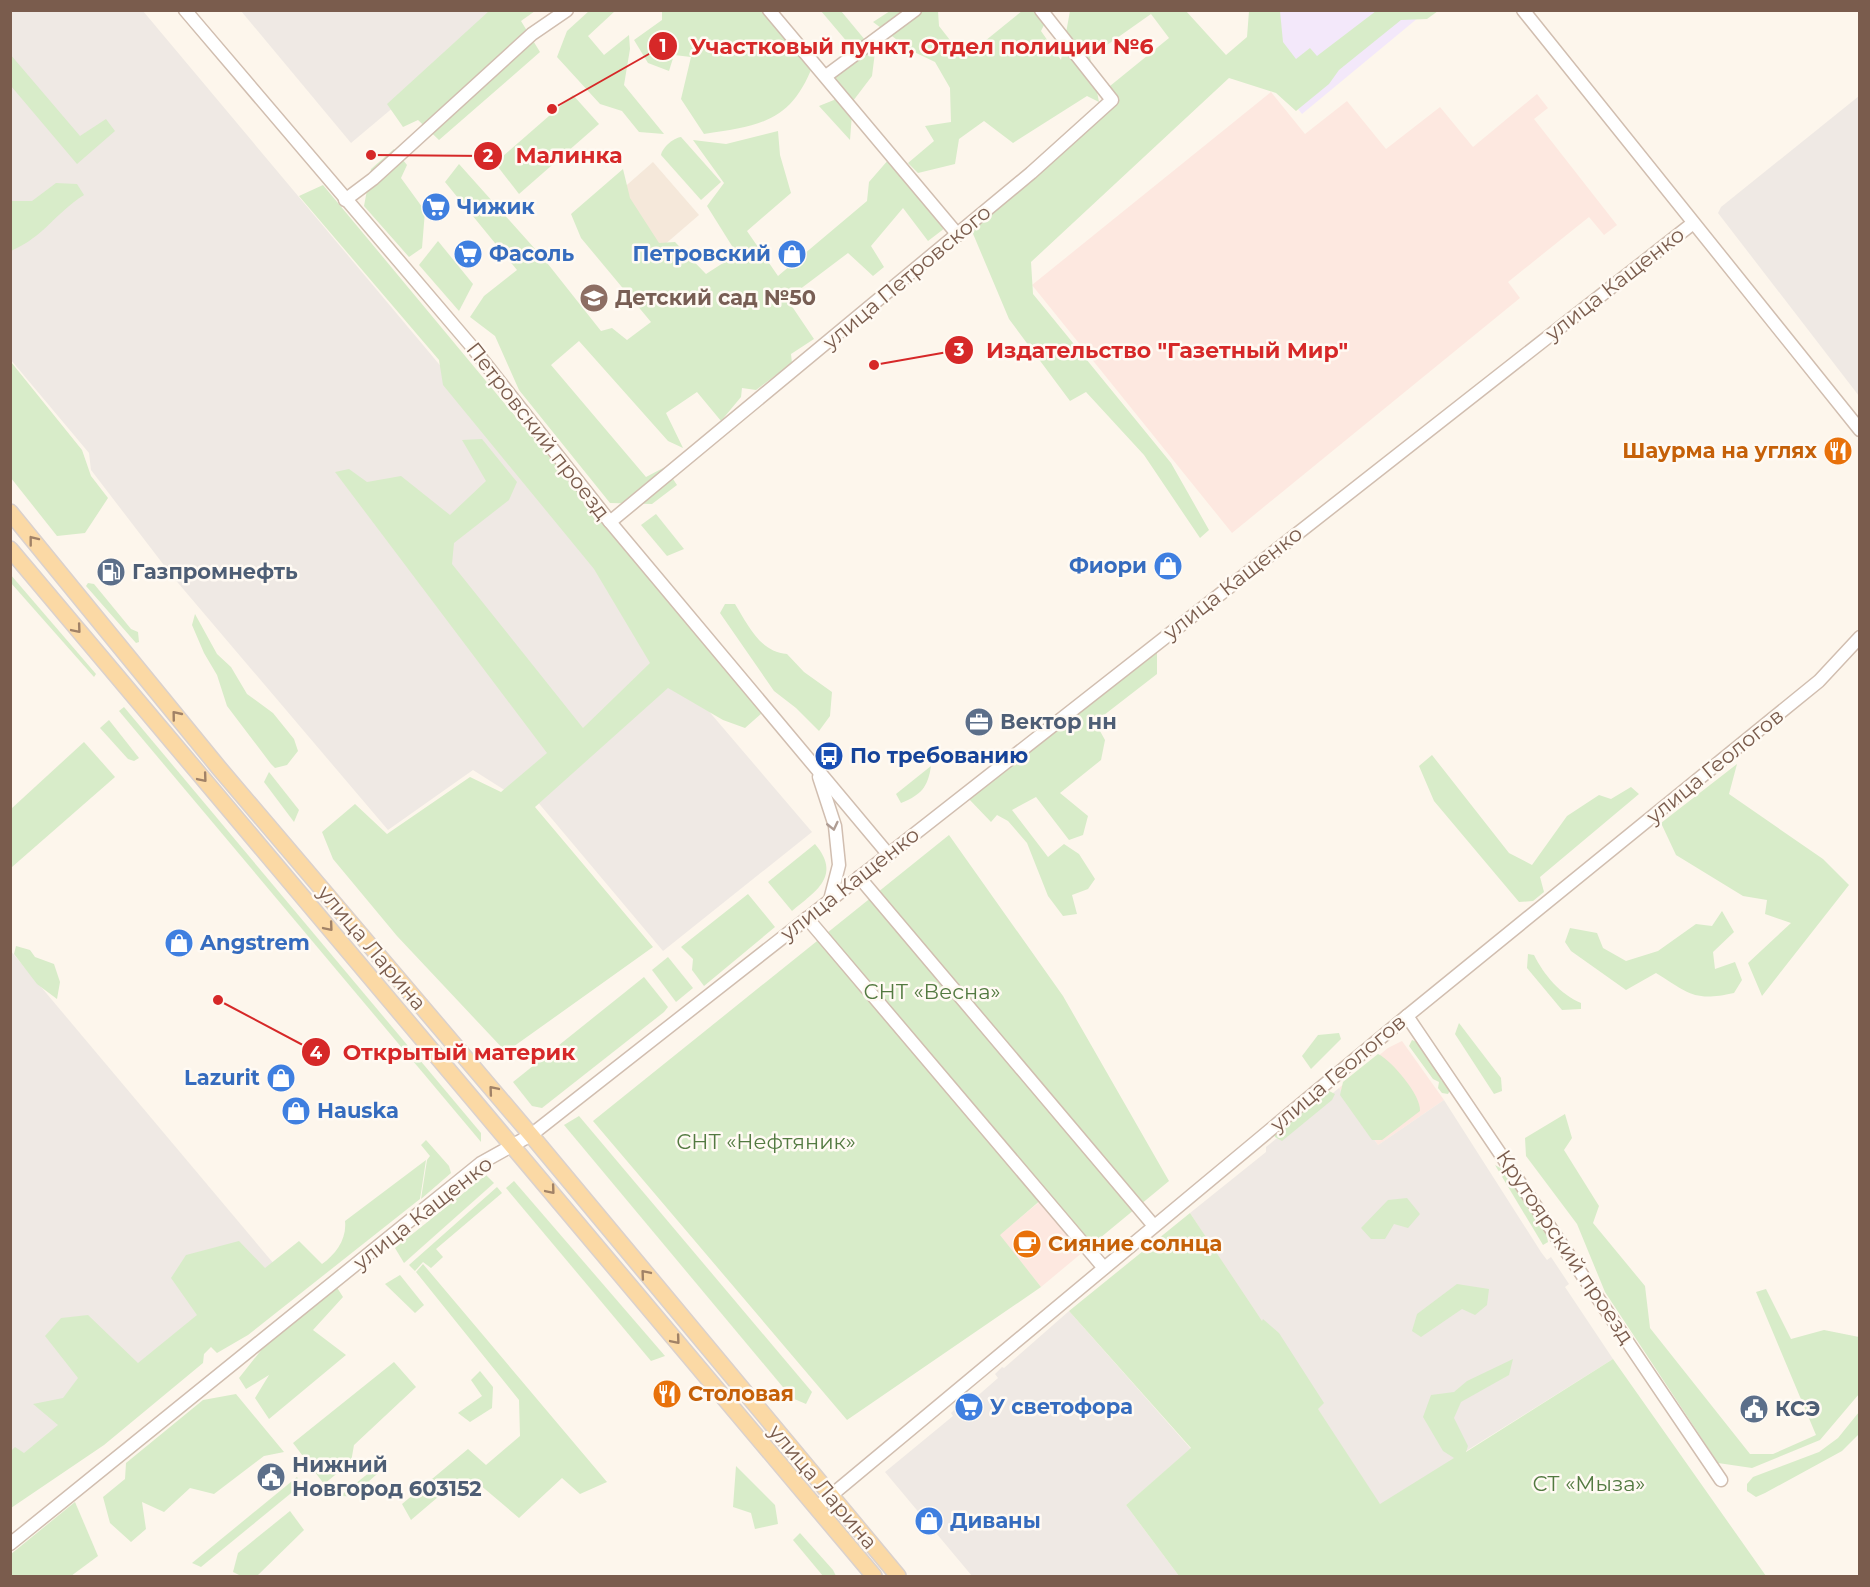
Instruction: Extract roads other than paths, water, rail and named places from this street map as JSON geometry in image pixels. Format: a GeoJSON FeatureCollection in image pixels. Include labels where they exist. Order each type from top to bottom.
{"type":"FeatureCollection","features":[{"type":"Feature","properties":{"kind":"main road","name":"улица Ларина"},"geometry":{"type":"LineString","coordinates":[[10,512],[219,768],[531,1135],[898,1576]]}},
{"type":"Feature","properties":{"kind":"main road","name":"улица Ларина"},"geometry":{"type":"LineString","coordinates":[[10,549],[874,1576]]}},
{"type":"Feature","properties":{"kind":"street","name":"Петровский проезд"},"geometry":{"type":"LineString","coordinates":[[185,10],[473,348],[610,522],[888,854]]}},
{"type":"Feature","properties":{"kind":"street"},"geometry":{"type":"LineString","coordinates":[[345,200],[373,179],[425,129],[532,34],[567,10]]}},
{"type":"Feature","properties":{"kind":"street"},"geometry":{"type":"LineString","coordinates":[[769,10],[958,235]]}},
{"type":"Feature","properties":{"kind":"street"},"geometry":{"type":"LineString","coordinates":[[826,76],[915,10]]}},
{"type":"Feature","properties":{"kind":"street","name":"улица Петровского"},"geometry":{"type":"LineString","coordinates":[[610,522],[958,235],[1112,100],[1041,10]]}},
{"type":"Feature","properties":{"kind":"street"},"geometry":{"type":"LineString","coordinates":[[1523,10],[1692,224],[1860,430]]}},
{"type":"Feature","properties":{"kind":"street","name":"улица Кащенко"},"geometry":{"type":"LineString","coordinates":[[10,1544],[481,1163],[531,1135],[1692,224]]}},
{"type":"Feature","properties":{"kind":"street","name":"улица Геологов"},"geometry":{"type":"LineString","coordinates":[[816,1508],[1407,1016],[1819,681],[1860,637]]}},
{"type":"Feature","properties":{"kind":"street"},"geometry":{"type":"LineString","coordinates":[[816,770],[835,826],[839,865],[830,900]]}},
{"type":"Feature","properties":{"kind":"street"},"geometry":{"type":"LineString","coordinates":[[859,877],[1154,1226]]}},
{"type":"Feature","properties":{"kind":"street"},"geometry":{"type":"LineString","coordinates":[[807,918],[1104,1268]]}},
{"type":"Feature","properties":{"kind":"street","name":"Крутоярский проезд"},"geometry":{"type":"LineString","coordinates":[[1407,1016],[1721,1480]]}},
{"type":"Feature","properties":{"kind":"place","name":"Участковый пункт, Отдел полиции №6"},"geometry":{"type":"Point","coordinates":[552,109]}},
{"type":"Feature","properties":{"kind":"place","name":"Малинка"},"geometry":{"type":"Point","coordinates":[371,155]}},
{"type":"Feature","properties":{"kind":"place","name":"Чижик"},"geometry":{"type":"Point","coordinates":[436,207]}},
{"type":"Feature","properties":{"kind":"place","name":"Фасоль"},"geometry":{"type":"Point","coordinates":[468,254]}},
{"type":"Feature","properties":{"kind":"place","name":"Петровский"},"geometry":{"type":"Point","coordinates":[792,254]}},
{"type":"Feature","properties":{"kind":"place","name":"Детский сад №50"},"geometry":{"type":"Point","coordinates":[594,298]}},
{"type":"Feature","properties":{"kind":"place","name":"Издательство \"Газетный Мир\""},"geometry":{"type":"Point","coordinates":[874,365]}},
{"type":"Feature","properties":{"kind":"place","name":"Шаурма на углях"},"geometry":{"type":"Point","coordinates":[1838,451]}},
{"type":"Feature","properties":{"kind":"place","name":"Фиори"},"geometry":{"type":"Point","coordinates":[1168,566]}},
{"type":"Feature","properties":{"kind":"place","name":"Газпромнефть"},"geometry":{"type":"Point","coordinates":[111,572]}},
{"type":"Feature","properties":{"kind":"place","name":"Вектор нн"},"geometry":{"type":"Point","coordinates":[979,722]}},
{"type":"Feature","properties":{"kind":"place","name":"По требованию"},"geometry":{"type":"Point","coordinates":[829,756]}},
{"type":"Feature","properties":{"kind":"place","name":"Angstrem"},"geometry":{"type":"Point","coordinates":[179,943]}},
{"type":"Feature","properties":{"kind":"place","name":"Открытый материк"},"geometry":{"type":"Point","coordinates":[218,1000]}},
{"type":"Feature","properties":{"kind":"place","name":"Lazurit"},"geometry":{"type":"Point","coordinates":[281,1078]}},
{"type":"Feature","properties":{"kind":"place","name":"Hauska"},"geometry":{"type":"Point","coordinates":[296,1111]}},
{"type":"Feature","properties":{"kind":"place","name":"Сияние солнца"},"geometry":{"type":"Point","coordinates":[1027,1244]}},
{"type":"Feature","properties":{"kind":"place","name":"Столовая"},"geometry":{"type":"Point","coordinates":[667,1394]}},
{"type":"Feature","properties":{"kind":"place","name":"У светофора"},"geometry":{"type":"Point","coordinates":[969,1407]}},
{"type":"Feature","properties":{"kind":"place","name":"КСЭ"},"geometry":{"type":"Point","coordinates":[1754,1409]}},
{"type":"Feature","properties":{"kind":"place","name":"Нижний Новгород 603152"},"geometry":{"type":"Point","coordinates":[271,1477]}},
{"type":"Feature","properties":{"kind":"place","name":"Диваны"},"geometry":{"type":"Point","coordinates":[929,1521]}},
{"type":"Feature","properties":{"kind":"park label","name":"СНТ «Весна»"},"geometry":{"type":"Point","coordinates":[932,992]}},
{"type":"Feature","properties":{"kind":"park label","name":"СНТ «Нефтяник»"},"geometry":{"type":"Point","coordinates":[766,1142]}},
{"type":"Feature","properties":{"kind":"park label","name":"СТ «Мыза»"},"geometry":{"type":"Point","coordinates":[1589,1484]}}]}
